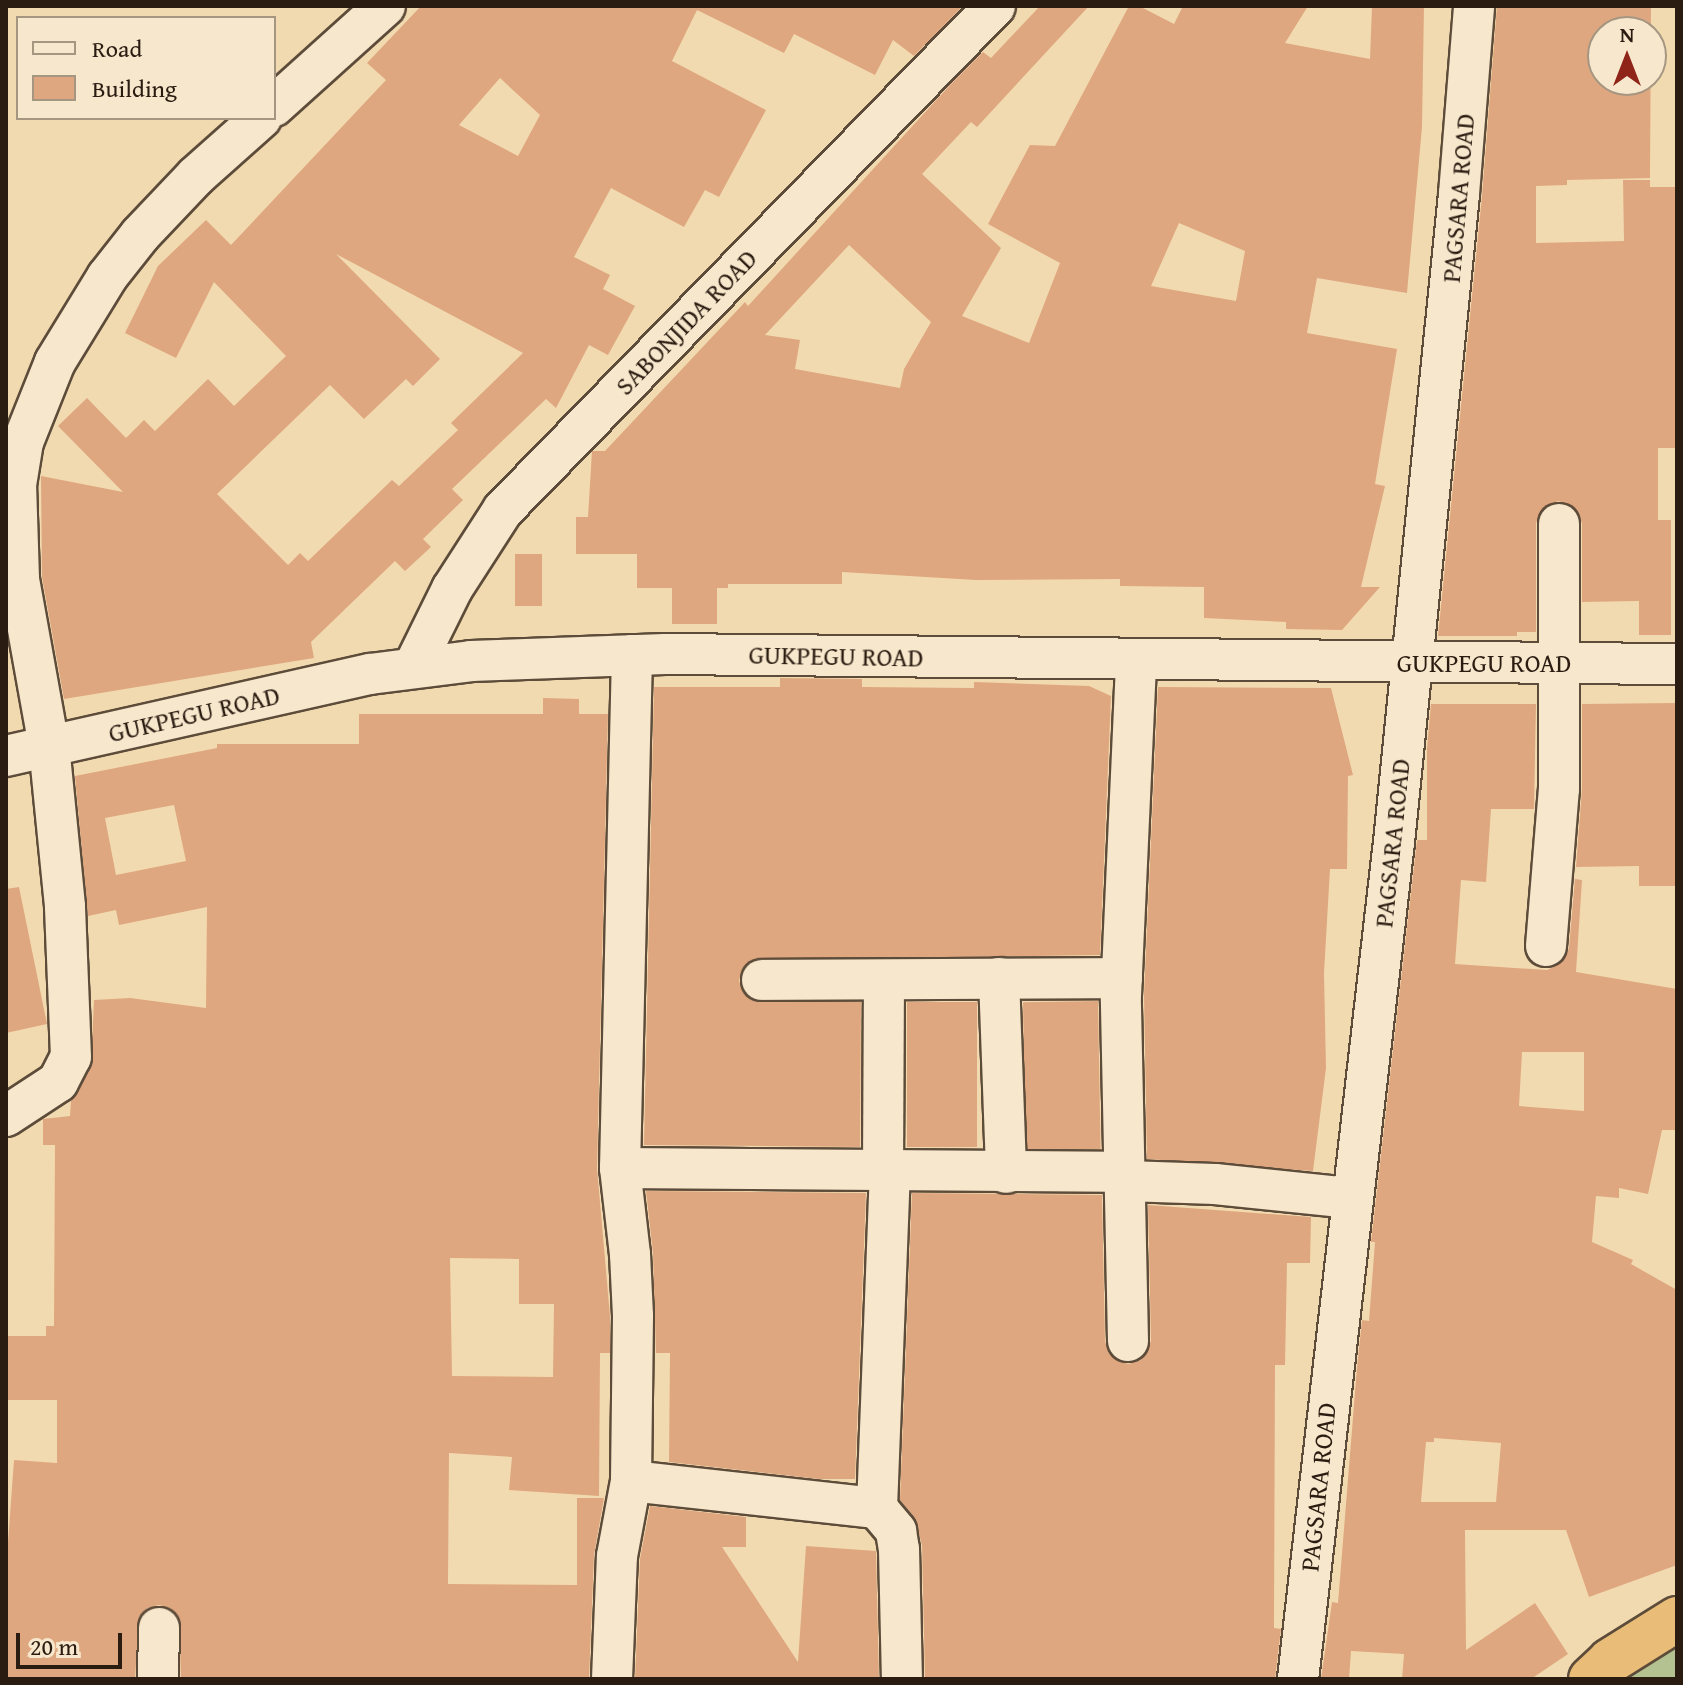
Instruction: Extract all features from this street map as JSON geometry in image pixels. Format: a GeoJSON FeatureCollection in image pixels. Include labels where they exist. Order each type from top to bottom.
{"type":"FeatureCollection","features":[{"type":"Feature","properties":{"kind":"highway"},"geometry":{"type":"LineString","coordinates":[[1591,1679],[1610,1661],[1677,1619]]}},
{"type":"Feature","properties":{"kind":"street"},"geometry":{"type":"LineString","coordinates":[[276,104],[385,6]]}},
{"type":"Feature","properties":{"kind":"street","name":"SABONJIDA ROAD"},"geometry":{"type":"LineString","coordinates":[[414,666],[452,589],[503,510],[995,6]]}},
{"type":"Feature","properties":{"kind":"street","name":"PAGSARA ROAD"},"geometry":{"type":"LineString","coordinates":[[1298,1679],[1411,663],[1459,194],[1474,6]]}},
{"type":"Feature","properties":{"kind":"street"},"geometry":{"type":"LineString","coordinates":[[6,1116],[58,1082],[71,1057],[65,906],[49,746],[19,579],[16,485],[23,442],[21,403],[124,256],[196,176],[259,120]]}},
{"type":"Feature","properties":{"kind":"street"},"geometry":{"type":"LineString","coordinates":[[1546,946],[1559,789],[1559,524]]}},
{"type":"Feature","properties":{"kind":"street"},"geometry":{"type":"LineString","coordinates":[[612,1679],[617,1556],[631,1481],[633,1316],[630,1254],[620,1168],[632,655]]}},
{"type":"Feature","properties":{"kind":"street","name":"GUKPEGU ROAD"},"geometry":{"type":"LineString","coordinates":[[6,756],[414,666],[632,655],[1677,664]]}},
{"type":"Feature","properties":{"kind":"street"},"geometry":{"type":"LineString","coordinates":[[1128,1341],[1122,978],[1136,660]]}},
{"type":"Feature","properties":{"kind":"street"},"geometry":{"type":"LineString","coordinates":[[999,978],[1006,1173]]}},
{"type":"Feature","properties":{"kind":"street"},"geometry":{"type":"LineString","coordinates":[[762,980],[1122,978]]}},
{"type":"Feature","properties":{"kind":"street"},"geometry":{"type":"LineString","coordinates":[[884,980],[887,1168],[877,1508],[896,1531],[899,1549],[902,1679]]}},
{"type":"Feature","properties":{"kind":"street"},"geometry":{"type":"LineString","coordinates":[[620,1168],[887,1168],[1126,1177],[1351,1198]]}},
{"type":"Feature","properties":{"kind":"street"},"geometry":{"type":"LineString","coordinates":[[631,1481],[877,1508]]}},
{"type":"Feature","properties":{"kind":"street"},"geometry":{"type":"LineString","coordinates":[[158,1679],[159,1628]]}},
{"type":"Feature","properties":{"kind":"green space"},"geometry":{"type":"Polygon","coordinates":[[[1677,1638],[1677,1679],[1618,1679],[1677,1638]]]}},
{"type":"Feature","properties":{"kind":"building"},"geometry":{"type":"Polygon","coordinates":[[[421,6],[963,6],[914,56],[893,40],[875,75],[794,34],[784,53],[697,10],[672,61],[766,110],[719,197],[705,190],[684,227],[611,188],[574,257],[610,275],[603,289],[635,306],[608,355],[589,345],[556,408],[546,399],[452,489],[463,500],[423,539],[431,547],[405,571],[395,561],[311,642],[314,658],[64,699],[42,577],[41,476],[123,492],[58,426],[87,398],[126,438],[144,420],[155,431],[208,379],[234,406],[286,356],[214,282],[176,358],[125,333],[158,266],[206,220],[231,245],[386,80],[367,63],[421,6]],[[500,78],[459,125],[518,156],[540,115],[500,78]],[[336,254],[440,359],[413,386],[406,379],[364,419],[330,385],[217,494],[288,565],[300,553],[308,561],[392,480],[399,486],[458,430],[451,423],[523,353],[336,254]]]}},
{"type":"Feature","properties":{"kind":"building"},"geometry":{"type":"Polygon","coordinates":[[[1040,6],[1089,6],[977,127],[971,122],[922,174],[1001,248],[962,316],[1029,343],[1060,263],[988,224],[1030,145],[1055,146],[1129,6],[1139,6],[1174,24],[1183,6],[1308,6],[1285,43],[1370,59],[1372,6],[1424,6],[1422,127],[1407,293],[1317,278],[1307,333],[1397,349],[1375,484],[1385,486],[1361,587],[1380,587],[1342,630],[1286,629],[1286,622],[1204,618],[1204,587],[1120,586],[1120,579],[976,580],[842,572],[842,584],[728,584],[728,588],[717,588],[717,624],[672,624],[672,588],[637,588],[637,554],[576,554],[576,517],[588,517],[592,451],[605,451],[745,302],[748,306],[983,52],[991,58],[1040,6]],[[1179,223],[1151,286],[1236,301],[1245,251],[1179,223]],[[849,245],[765,335],[800,340],[795,369],[900,388],[904,369],[931,322],[849,245]]]}},
{"type":"Feature","properties":{"kind":"building"},"geometry":{"type":"Polygon","coordinates":[[[1497,6],[1651,6],[1651,16],[1587,16],[1587,96],[1651,96],[1650,178],[1567,180],[1567,185],[1536,186],[1536,243],[1624,241],[1623,180],[1650,180],[1650,187],[1677,187],[1677,448],[1658,448],[1658,520],[1671,520],[1671,635],[1639,635],[1639,601],[1582,602],[1582,523],[1571,505],[1558,501],[1540,512],[1536,523],[1536,632],[1517,632],[1517,636],[1438,636],[1482,196],[1497,6]]]}},
{"type":"Feature","properties":{"kind":"building"},"geometry":{"type":"Polygon","coordinates":[[[515,554],[542,554],[542,606],[515,606],[515,554]]]}},
{"type":"Feature","properties":{"kind":"building"},"geometry":{"type":"Polygon","coordinates":[[[780,678],[862,679],[862,687],[974,688],[974,682],[1089,686],[1111,696],[1100,955],[751,960],[742,969],[739,981],[743,992],[751,1000],[861,1002],[860,1147],[644,1145],[654,687],[780,687],[780,678]]]}},
{"type":"Feature","properties":{"kind":"building"},"geometry":{"type":"Polygon","coordinates":[[[1158,687],[1331,688],[1353,775],[1348,776],[1347,869],[1330,869],[1324,973],[1326,1068],[1313,1171],[1147,1159],[1144,995],[1158,687]]]}},
{"type":"Feature","properties":{"kind":"building"},"geometry":{"type":"Polygon","coordinates":[[[543,698],[579,699],[579,714],[608,714],[597,1168],[610,1316],[610,1353],[600,1353],[599,1496],[509,1490],[512,1457],[449,1453],[448,1584],[577,1585],[577,1498],[604,1498],[594,1555],[589,1679],[181,1679],[179,1618],[170,1608],[159,1605],[147,1608],[139,1617],[135,1679],[6,1679],[6,1570],[14,1460],[57,1463],[57,1400],[6,1400],[7,1336],[46,1336],[46,1326],[54,1326],[55,1145],[43,1145],[43,1119],[70,1116],[71,1101],[91,1068],[94,1000],[130,998],[206,1008],[207,907],[119,925],[116,910],[88,916],[75,776],[217,748],[217,744],[359,744],[359,714],[543,714],[543,698]],[[174,805],[105,818],[116,875],[186,861],[174,805]],[[450,1258],[452,1376],[553,1377],[554,1304],[519,1304],[519,1259],[450,1258]]]}},
{"type":"Feature","properties":{"kind":"building"},"geometry":{"type":"Polygon","coordinates":[[[1677,703],[1677,886],[1639,886],[1639,866],[1576,867],[1582,789],[1582,704],[1677,703]]]}},
{"type":"Feature","properties":{"kind":"building"},"geometry":{"type":"Polygon","coordinates":[[[1431,704],[1536,704],[1534,809],[1491,809],[1486,882],[1461,880],[1455,964],[1547,970],[1556,966],[1565,958],[1569,948],[1575,879],[1582,880],[1576,972],[1677,989],[1677,1130],[1662,1130],[1648,1194],[1619,1188],[1619,1198],[1596,1196],[1592,1242],[1633,1260],[1631,1264],[1677,1290],[1677,1565],[1589,1597],[1566,1530],[1465,1530],[1466,1650],[1535,1603],[1568,1654],[1531,1679],[1402,1679],[1404,1654],[1351,1651],[1349,1679],[1321,1679],[1332,1602],[1338,1603],[1357,1368],[1362,1320],[1369,1321],[1375,1242],[1371,1242],[1417,840],[1427,840],[1427,748],[1431,704]],[[1522,1052],[1519,1106],[1584,1111],[1584,1052],[1522,1052]],[[1434,1438],[1434,1442],[1426,1442],[1421,1502],[1496,1502],[1501,1443],[1434,1438]]]}},
{"type":"Feature","properties":{"kind":"building"},"geometry":{"type":"Polygon","coordinates":[[[19,887],[47,1024],[6,1033],[6,889],[19,887]]]}},
{"type":"Feature","properties":{"kind":"building"},"geometry":{"type":"Polygon","coordinates":[[[1098,1001],[1101,1149],[1026,1150],[1023,1002],[1098,1001]]]}},
{"type":"Feature","properties":{"kind":"building"},"geometry":{"type":"Polygon","coordinates":[[[907,1002],[977,1002],[977,1147],[907,1147],[907,1002]]]}},
{"type":"Feature","properties":{"kind":"building"},"geometry":{"type":"Polygon","coordinates":[[[646,1191],[866,1193],[855,1479],[819,1479],[669,1462],[670,1353],[656,1353],[653,1253],[646,1191]]]}},
{"type":"Feature","properties":{"kind":"building"},"geometry":{"type":"Polygon","coordinates":[[[912,1193],[1102,1195],[1105,1341],[1109,1354],[1128,1364],[1141,1360],[1151,1341],[1148,1205],[1311,1217],[1310,1263],[1287,1263],[1285,1365],[1275,1365],[1274,1628],[1281,1629],[1275,1679],[925,1679],[922,1545],[914,1517],[900,1500],[912,1193]]]}},
{"type":"Feature","properties":{"kind":"building"},"geometry":{"type":"Polygon","coordinates":[[[650,1506],[746,1517],[746,1547],[722,1547],[798,1662],[806,1546],[876,1551],[879,1679],[635,1679],[640,1559],[650,1506]]]}}]}
